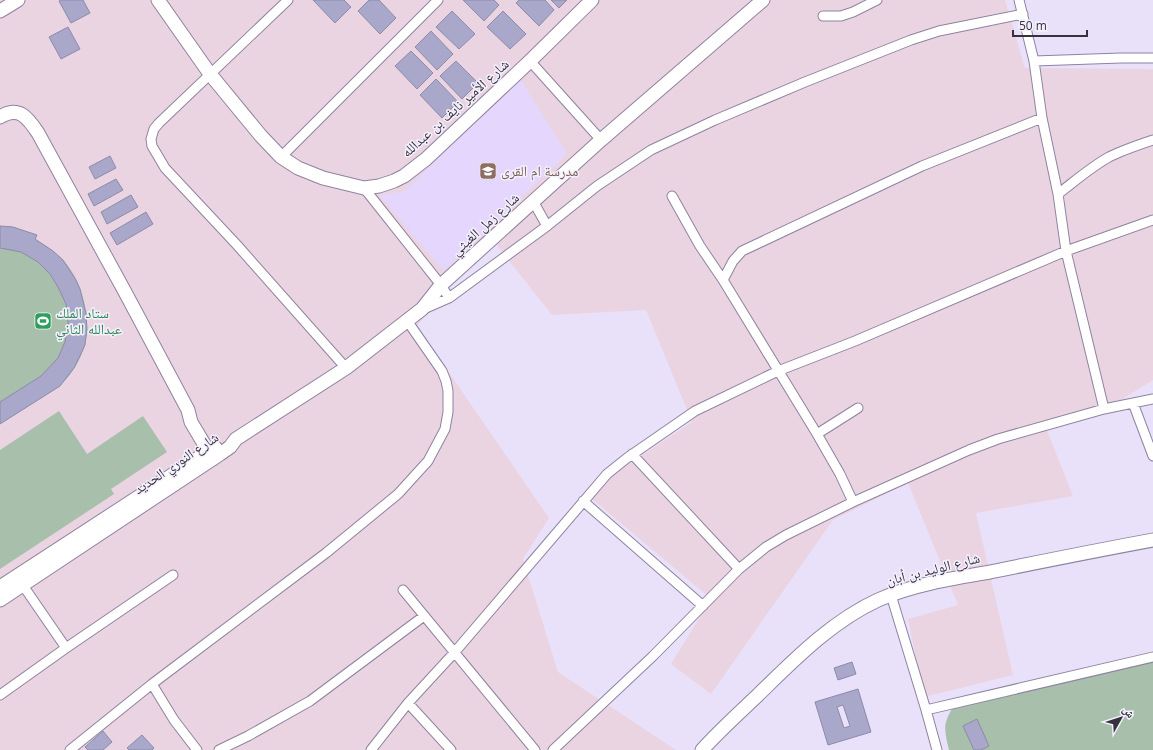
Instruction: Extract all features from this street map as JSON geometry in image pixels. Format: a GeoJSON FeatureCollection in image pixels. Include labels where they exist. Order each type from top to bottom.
{"type":"FeatureCollection","features":[{"type":"Feature","properties":{"kind":"street"},"geometry":{"type":"LineString","coordinates":[[0,11],[18,0]]}},
{"type":"Feature","properties":{"kind":"street","name":"شارع الأمير نايف بن عبدالله"},"geometry":{"type":"LineString","coordinates":[[158,0],[210,74],[261,136],[281,157],[298,168],[323,178],[364,188],[379,186],[394,181],[410,171],[443,143],[592,0]]}},
{"type":"Feature","properties":{"kind":"street"},"geometry":{"type":"LineString","coordinates":[[288,0],[154,129],[151,139],[155,152],[165,168],[346,368]]}},
{"type":"Feature","properties":{"kind":"street"},"geometry":{"type":"LineString","coordinates":[[281,157],[438,0]]}},
{"type":"Feature","properties":{"kind":"street","name":"شارع زمل الغيثي"},"geometry":{"type":"LineString","coordinates":[[236,439],[346,368],[408,322],[422,309],[441,285],[601,140],[763,0]]}},
{"type":"Feature","properties":{"kind":"street"},"geometry":{"type":"LineString","coordinates":[[823,16],[841,16],[853,12],[876,0]]}},
{"type":"Feature","properties":{"kind":"street"},"geometry":{"type":"LineString","coordinates":[[1019,0],[1034,61],[1042,118],[1058,194],[1066,252],[1104,409]]}},
{"type":"Feature","properties":{"kind":"street"},"geometry":{"type":"LineString","coordinates":[[422,309],[449,298],[547,226],[596,186],[651,150],[715,120],[911,40],[939,31],[1023,14]]}},
{"type":"Feature","properties":{"kind":"street"},"geometry":{"type":"LineString","coordinates":[[1034,61],[1153,58]]}},
{"type":"Feature","properties":{"kind":"street"},"geometry":{"type":"LineString","coordinates":[[530,61],[601,140]]}},
{"type":"Feature","properties":{"kind":"street"},"geometry":{"type":"LineString","coordinates":[[0,117],[10,112],[19,113],[28,119],[38,133],[188,410],[198,418],[214,453]]}},
{"type":"Feature","properties":{"kind":"street"},"geometry":{"type":"LineString","coordinates":[[723,280],[732,261],[742,251],[935,160],[1042,118]]}},
{"type":"Feature","properties":{"kind":"street"},"geometry":{"type":"LineString","coordinates":[[1058,194],[1108,158],[1124,150],[1153,140]]}},
{"type":"Feature","properties":{"kind":"street"},"geometry":{"type":"LineString","coordinates":[[364,188],[441,285],[449,298]]}},
{"type":"Feature","properties":{"kind":"street"},"geometry":{"type":"LineString","coordinates":[[672,196],[700,246],[723,280],[817,434],[840,474],[853,502]]}},
{"type":"Feature","properties":{"kind":"street"},"geometry":{"type":"LineString","coordinates":[[534,201],[547,226]]}},
{"type":"Feature","properties":{"kind":"street"},"geometry":{"type":"LineString","coordinates":[[371,750],[408,703],[454,653],[582,501],[607,474],[632,454],[695,411],[778,371],[855,341],[1066,252],[1153,220]]}},
{"type":"Feature","properties":{"kind":"street"},"geometry":{"type":"LineString","coordinates":[[70,750],[152,684],[331,548],[398,494],[428,460],[445,429],[448,412],[448,391],[442,371],[408,322]]}},
{"type":"Feature","properties":{"kind":"street"},"geometry":{"type":"LineString","coordinates":[[553,750],[653,656],[739,569],[766,547],[786,535],[853,502],[969,450],[998,439],[1104,409],[1153,399]]}},
{"type":"Feature","properties":{"kind":"street"},"geometry":{"type":"LineString","coordinates":[[1133,403],[1153,456]]}},
{"type":"Feature","properties":{"kind":"street"},"geometry":{"type":"LineString","coordinates":[[817,434],[858,408]]}},
{"type":"Feature","properties":{"kind":"street","name":"شارع النوري الحديد"},"geometry":{"type":"LineString","coordinates":[[0,600],[214,453],[227,441],[236,439]]}},
{"type":"Feature","properties":{"kind":"street","name":"شارع النوري الحديد"},"geometry":{"type":"LineString","coordinates":[[0,587],[214,453]]}},
{"type":"Feature","properties":{"kind":"street"},"geometry":{"type":"LineString","coordinates":[[632,454],[739,569]]}},
{"type":"Feature","properties":{"kind":"street"},"geometry":{"type":"LineString","coordinates":[[582,501],[703,606]]}},
{"type":"Feature","properties":{"kind":"street","name":"شارع الوليد بن أبان"},"geometry":{"type":"LineString","coordinates":[[702,750],[797,657],[824,635],[861,609],[891,595],[945,580],[1153,540]]}},
{"type":"Feature","properties":{"kind":"street"},"geometry":{"type":"LineString","coordinates":[[0,695],[173,575]]}},
{"type":"Feature","properties":{"kind":"street"},"geometry":{"type":"LineString","coordinates":[[22,584],[66,648]]}},
{"type":"Feature","properties":{"kind":"street"},"geometry":{"type":"LineString","coordinates":[[403,590],[535,750]]}},
{"type":"Feature","properties":{"kind":"street"},"geometry":{"type":"LineString","coordinates":[[891,595],[926,710],[936,750]]}},
{"type":"Feature","properties":{"kind":"street"},"geometry":{"type":"LineString","coordinates":[[219,750],[248,736],[310,701],[424,616]]}},
{"type":"Feature","properties":{"kind":"street"},"geometry":{"type":"LineString","coordinates":[[926,710],[1153,658]]}},
{"type":"Feature","properties":{"kind":"street"},"geometry":{"type":"LineString","coordinates":[[152,684],[174,720],[196,750]]}},
{"type":"Feature","properties":{"kind":"street"},"geometry":{"type":"LineString","coordinates":[[408,703],[451,750]]}},
{"type":"Feature","properties":{"kind":"shaded area"},"geometry":{"type":"Polygon","coordinates":[[[0,0],[1005,0],[1025,68],[1153,69],[1153,380],[1116,403],[1045,425],[1073,496],[976,513],[1013,675],[924,697],[908,619],[958,605],[908,483],[833,520],[711,694],[671,664],[711,599],[585,493],[692,422],[646,310],[552,315],[491,238],[417,326],[549,518],[523,559],[558,672],[676,750],[0,750],[0,0]]]}},
{"type":"Feature","properties":{"kind":"shaded area","name":"مدرسة ام القرى"},"geometry":{"type":"Polygon","coordinates":[[[519,77],[567,154],[444,271],[379,195],[402,192],[408,188],[519,77]]]}},
{"type":"Feature","properties":{"kind":"green space","name":"ستاد الملك عبدالله الثاني"},"geometry":{"type":"Polygon","coordinates":[[[0,226],[13,227],[37,235],[35,239],[56,253],[68,266],[78,283],[84,301],[87,330],[79,361],[65,381],[53,391],[0,424],[0,226]]]}},
{"type":"Feature","properties":{"kind":"green space"},"geometry":{"type":"Polygon","coordinates":[[[59,411],[87,454],[143,416],[167,452],[111,489],[114,494],[0,569],[0,450],[59,411]]]}},
{"type":"Feature","properties":{"kind":"green space"},"geometry":{"type":"Polygon","coordinates":[[[1153,661],[1153,750],[949,750],[945,729],[952,709],[1153,661]]]}},
{"type":"Feature","properties":{"kind":"building"},"geometry":{"type":"Polygon","coordinates":[[[83,0],[90,13],[71,23],[59,1],[83,0]]]}},
{"type":"Feature","properties":{"kind":"building"},"geometry":{"type":"Polygon","coordinates":[[[313,0],[344,0],[351,7],[335,23],[313,0]]]}},
{"type":"Feature","properties":{"kind":"building"},"geometry":{"type":"Polygon","coordinates":[[[369,0],[379,0],[396,18],[380,34],[358,11],[369,0]]]}},
{"type":"Feature","properties":{"kind":"building"},"geometry":{"type":"Polygon","coordinates":[[[463,0],[494,0],[499,5],[484,21],[463,0]]]}},
{"type":"Feature","properties":{"kind":"building"},"geometry":{"type":"Polygon","coordinates":[[[519,0],[545,0],[554,10],[539,26],[516,3],[519,0]]]}},
{"type":"Feature","properties":{"kind":"building"},"geometry":{"type":"Polygon","coordinates":[[[551,0],[567,0],[559,8],[551,0]]]}},
{"type":"Feature","properties":{"kind":"building"},"geometry":{"type":"Polygon","coordinates":[[[452,11],[475,34],[459,49],[436,27],[452,11]]]}},
{"type":"Feature","properties":{"kind":"building"},"geometry":{"type":"Polygon","coordinates":[[[503,11],[526,34],[510,49],[487,27],[503,11]]]}},
{"type":"Feature","properties":{"kind":"building"},"geometry":{"type":"Polygon","coordinates":[[[68,27],[80,49],[61,59],[49,37],[68,27]]]}},
{"type":"Feature","properties":{"kind":"building"},"geometry":{"type":"Polygon","coordinates":[[[431,31],[453,54],[437,70],[415,47],[431,31]]]}},
{"type":"Feature","properties":{"kind":"building"},"geometry":{"type":"Polygon","coordinates":[[[411,51],[433,73],[417,89],[395,66],[411,51]]]}},
{"type":"Feature","properties":{"kind":"building"},"geometry":{"type":"Polygon","coordinates":[[[456,61],[478,83],[462,99],[440,76],[456,61]]]}},
{"type":"Feature","properties":{"kind":"building"},"geometry":{"type":"Polygon","coordinates":[[[436,79],[458,102],[442,118],[420,95],[436,79]]]}},
{"type":"Feature","properties":{"kind":"building"},"geometry":{"type":"Polygon","coordinates":[[[110,156],[116,168],[95,179],[89,167],[110,156]]]}},
{"type":"Feature","properties":{"kind":"building"},"geometry":{"type":"Polygon","coordinates":[[[116,179],[123,190],[94,206],[88,194],[116,179]]]}},
{"type":"Feature","properties":{"kind":"building"},"geometry":{"type":"Polygon","coordinates":[[[131,195],[138,207],[107,224],[101,212],[131,195]]]}},
{"type":"Feature","properties":{"kind":"building"},"geometry":{"type":"Polygon","coordinates":[[[146,212],[153,224],[117,245],[110,233],[146,212]]]}},
{"type":"Feature","properties":{"kind":"building"},"geometry":{"type":"Polygon","coordinates":[[[0,226],[13,227],[37,235],[35,239],[63,260],[80,289],[86,313],[87,329],[85,345],[80,356],[74,368],[60,386],[0,424],[0,402],[41,376],[58,358],[65,342],[68,323],[66,304],[50,274],[38,262],[21,252],[0,248],[0,226]]]}},
{"type":"Feature","properties":{"kind":"building"},"geometry":{"type":"Polygon","coordinates":[[[852,662],[856,674],[838,680],[834,668],[852,662]]]}},
{"type":"Feature","properties":{"kind":"building"},"geometry":{"type":"Polygon","coordinates":[[[858,689],[871,732],[828,745],[815,702],[858,689]],[[843,705],[837,707],[844,728],[850,726],[843,705]]]}},
{"type":"Feature","properties":{"kind":"building"},"geometry":{"type":"Polygon","coordinates":[[[977,719],[989,746],[981,750],[974,750],[963,726],[977,719]]]}},
{"type":"Feature","properties":{"kind":"building"},"geometry":{"type":"Polygon","coordinates":[[[103,731],[112,742],[103,750],[88,750],[85,747],[103,731]]]}},
{"type":"Feature","properties":{"kind":"building"},"geometry":{"type":"Polygon","coordinates":[[[142,735],[154,748],[152,750],[129,750],[127,748],[142,735]]]}},
{"type":"Feature","properties":{"kind":"place","name":"مدرسة ام القرى"},"geometry":{"type":"Point","coordinates":[488,171]}},
{"type":"Feature","properties":{"kind":"place","name":"ستاد الملك عبدالله الثاني"},"geometry":{"type":"Point","coordinates":[43,321]}}]}
